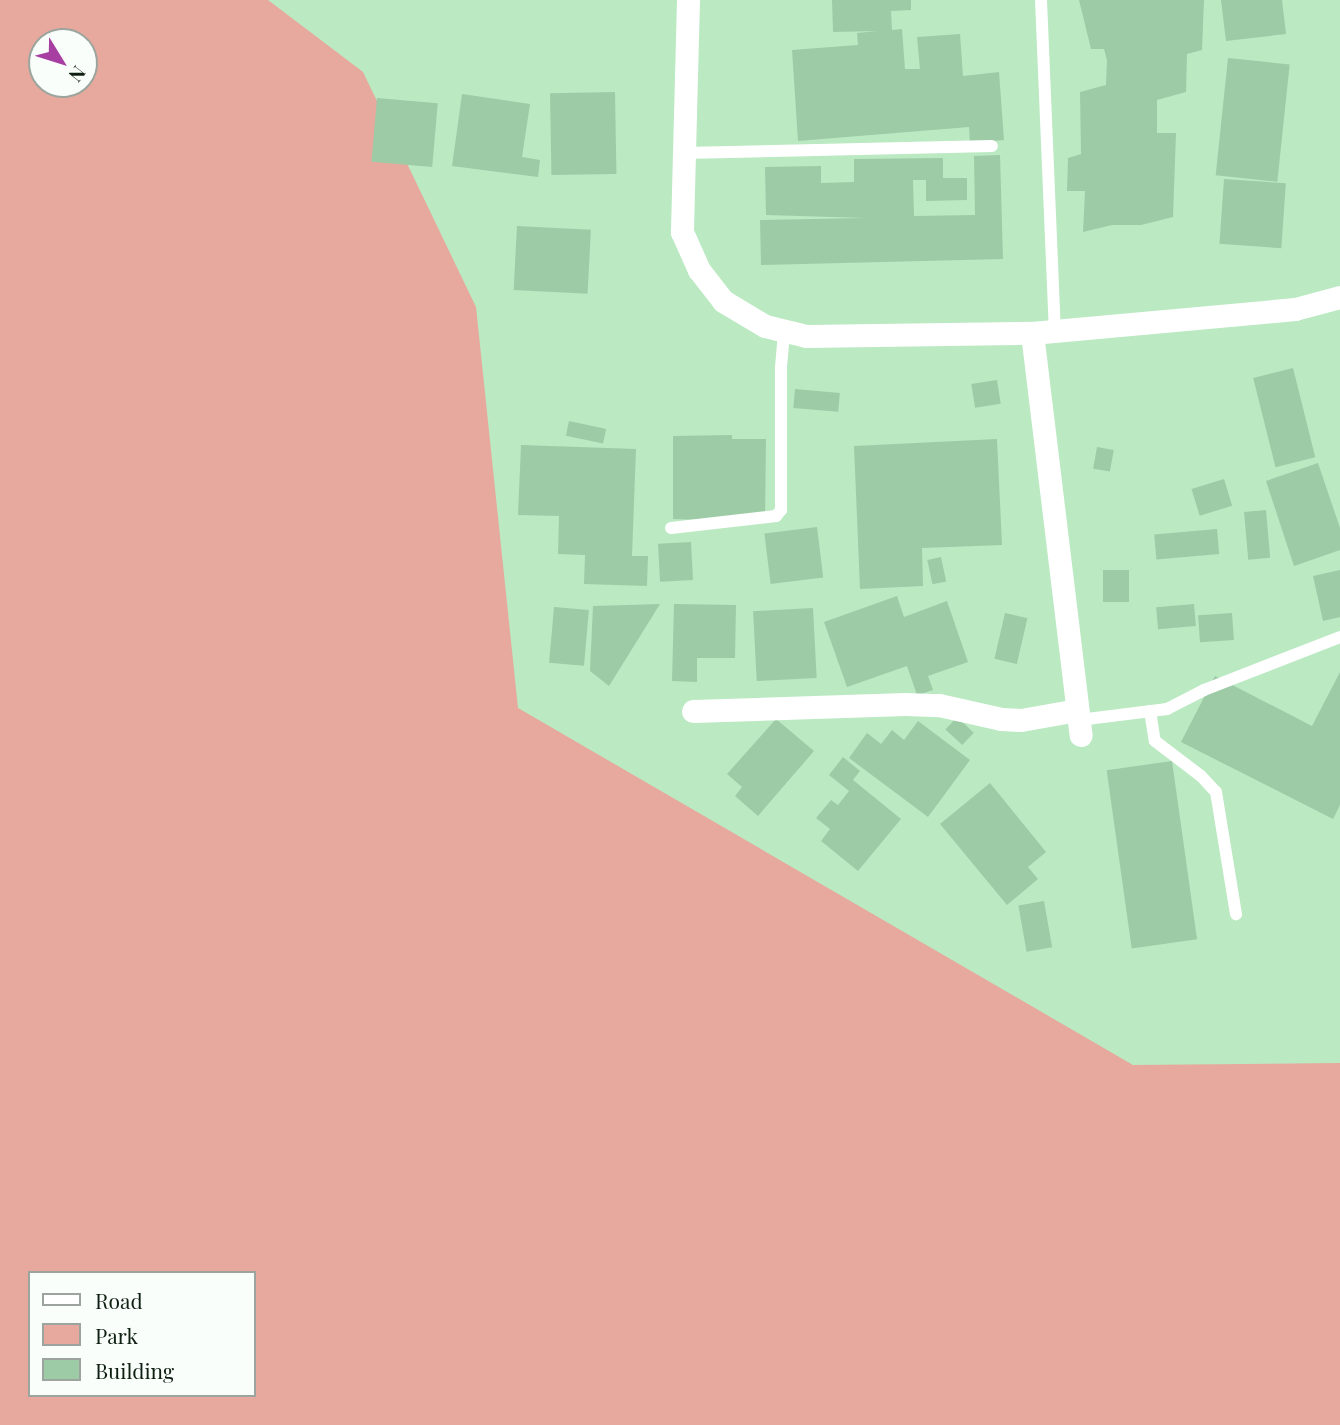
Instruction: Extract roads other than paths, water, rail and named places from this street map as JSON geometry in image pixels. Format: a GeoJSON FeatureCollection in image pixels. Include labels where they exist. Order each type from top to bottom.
{"type":"FeatureCollection","features":[{"type":"Feature","properties":{"kind":"street"},"geometry":{"type":"LineString","coordinates":[[688,0],[682,232],[699,270],[723,301],[765,326],[806,336],[1055,332],[1282,311],[1340,297]]}},
{"type":"Feature","properties":{"kind":"street"},"geometry":{"type":"LineString","coordinates":[[693,711],[905,704],[939,705],[1001,719],[1079,722],[1032,333]]}},
{"type":"Feature","properties":{"kind":"lane"},"geometry":{"type":"LineString","coordinates":[[1041,0],[1055,332]]}},
{"type":"Feature","properties":{"kind":"lane"},"geometry":{"type":"LineString","coordinates":[[684,153],[992,146]]}},
{"type":"Feature","properties":{"kind":"lane"},"geometry":{"type":"LineString","coordinates":[[671,528],[776,516],[781,510],[781,367],[784,331]]}},
{"type":"Feature","properties":{"kind":"lane"},"geometry":{"type":"LineString","coordinates":[[1079,722],[1167,709],[1204,690],[1340,637]]}},
{"type":"Feature","properties":{"kind":"lane"},"geometry":{"type":"LineString","coordinates":[[1150,711],[1155,741],[1216,792],[1236,914]]}}]}
